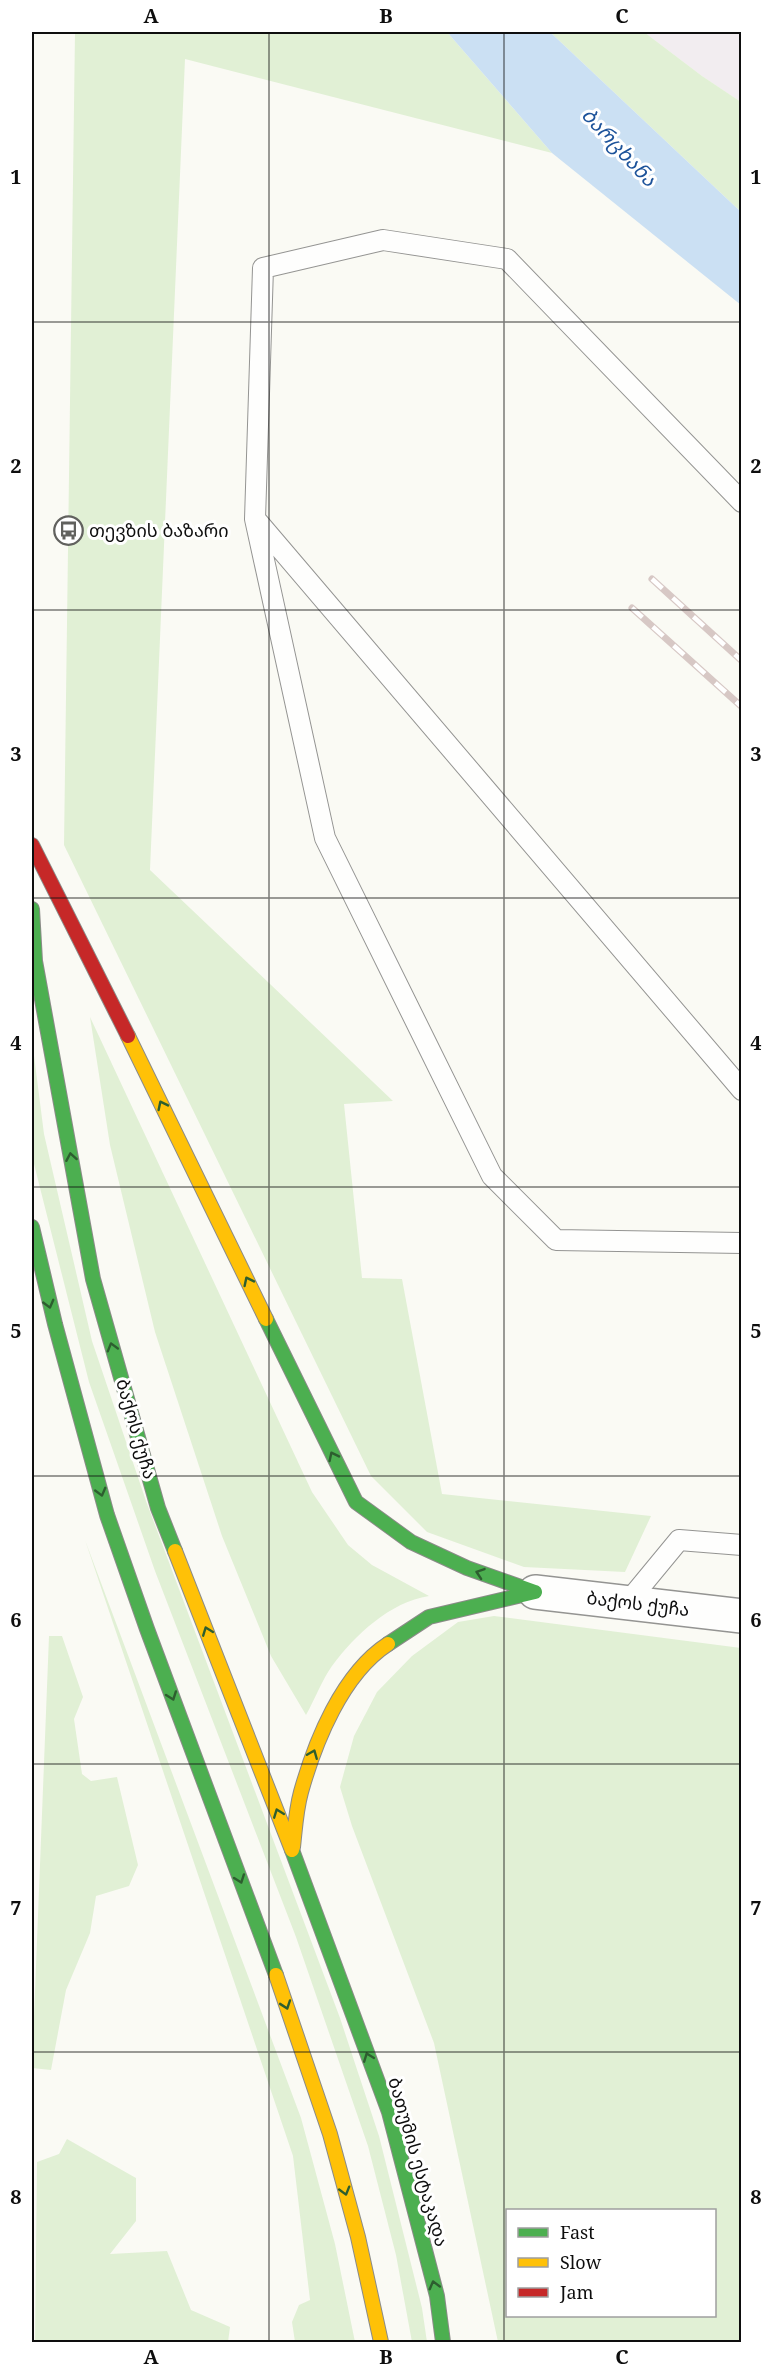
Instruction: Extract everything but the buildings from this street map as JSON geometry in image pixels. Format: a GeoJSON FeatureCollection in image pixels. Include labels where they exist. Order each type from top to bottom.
{"type":"FeatureCollection","features":[{"type":"Feature","properties":{"kind":"main road"},"geometry":{"type":"LineString","coordinates":[[32,845],[76,929],[356,1502],[411,1542],[466,1568],[535,1592]]}},
{"type":"Feature","properties":{"kind":"main road","name":"ბაქოს ქუჩა"},"geometry":{"type":"LineString","coordinates":[[32,909],[35,962],[93,1279],[158,1508],[293,1852],[320,1927]]}},
{"type":"Feature","properties":{"kind":"main road"},"geometry":{"type":"LineString","coordinates":[[32,1227],[45,1292],[110,1526],[266,1950],[328,2134],[367,2270],[381,2343]]}},
{"type":"Feature","properties":{"kind":"main road"},"geometry":{"type":"LineString","coordinates":[[293,1852],[300,1794],[323,1729],[341,1696],[373,1654],[429,1617],[535,1592]]}},
{"type":"Feature","properties":{"kind":"main road","name":"ბათუმის ესტაკადა"},"geometry":{"type":"LineString","coordinates":[[320,1927],[389,2112],[437,2296],[443,2343]]}},
{"type":"Feature","properties":{"kind":"street","name":"ბაქოს ქუჩა"},"geometry":{"type":"LineString","coordinates":[[535,1592],[741,1617]]}},
{"type":"Feature","properties":{"kind":"lane"},"geometry":{"type":"LineString","coordinates":[[741,502],[507,259],[383,240],[263,268],[255,519],[325,838],[492,1176],[556,1240],[741,1243]]}},
{"type":"Feature","properties":{"kind":"lane"},"geometry":{"type":"LineString","coordinates":[[255,519],[741,1090]]}},
{"type":"Feature","properties":{"kind":"lane"},"geometry":{"type":"LineString","coordinates":[[627,1603],[679,1540],[741,1545]]}},
{"type":"Feature","properties":{"kind":"shaded area"},"geometry":{"type":"Polygon","coordinates":[[[644,32],[741,32],[741,102],[702,76],[644,32]]]}},
{"type":"Feature","properties":{"kind":"green space"},"geometry":{"type":"Polygon","coordinates":[[[75,32],[447,32],[552,153],[185,59],[150,870],[393,1101],[344,1104],[362,1278],[402,1279],[442,1494],[651,1516],[625,1572],[524,1567],[427,1532],[371,1476],[64,845],[75,32]]]}},
{"type":"Feature","properties":{"kind":"green space"},"geometry":{"type":"Polygon","coordinates":[[[550,32],[644,32],[741,102],[741,212],[550,32]]]}},
{"type":"Feature","properties":{"kind":"green space"},"geometry":{"type":"Polygon","coordinates":[[[90,1017],[312,1492],[348,1545],[372,1565],[429,1596],[415,1599],[387,1613],[351,1643],[325,1677],[306,1715],[271,1656],[222,1536],[155,1332],[110,1145],[90,1017]]]}},
{"type":"Feature","properties":{"kind":"green space"},"geometry":{"type":"Polygon","coordinates":[[[32,1040],[44,1134],[92,1341],[146,1501],[340,2018],[379,2136],[422,2308],[427,2342],[412,2342],[396,2255],[368,2146],[296,1937],[155,1571],[89,1382],[34,1164],[32,1040]]]}},
{"type":"Feature","properties":{"kind":"green space"},"geometry":{"type":"Polygon","coordinates":[[[85,1540],[301,2118],[335,2244],[355,2342],[295,2342],[292,2322],[299,2305],[310,2300],[293,2156],[85,1540]]]}},
{"type":"Feature","properties":{"kind":"green space"},"geometry":{"type":"Polygon","coordinates":[[[494,1616],[741,1648],[741,2342],[498,2342],[434,2043],[352,1826],[340,1787],[354,1736],[377,1692],[412,1656],[458,1622],[494,1616]]]}},
{"type":"Feature","properties":{"kind":"green space"},"geometry":{"type":"Polygon","coordinates":[[[49,1636],[62,1636],[83,1697],[74,1719],[82,1774],[91,1781],[117,1777],[138,1865],[129,1886],[96,1896],[90,1933],[66,1990],[51,2070],[32,2068],[49,1636]]]}},
{"type":"Feature","properties":{"kind":"green space"},"geometry":{"type":"Polygon","coordinates":[[[67,2139],[136,2178],[136,2221],[110,2254],[167,2251],[191,2310],[230,2327],[228,2342],[35,2342],[37,2162],[59,2154],[67,2139]]]}},
{"type":"Feature","properties":{"kind":"water","name":"ბარცხანა"},"geometry":{"type":"Polygon","coordinates":[[[447,32],[550,32],[741,212],[741,305],[552,153],[447,32]]]}},
{"type":"Feature","properties":{"kind":"railway"},"geometry":{"type":"LineString","coordinates":[[652,579],[742,661]]}},
{"type":"Feature","properties":{"kind":"railway"},"geometry":{"type":"LineString","coordinates":[[632,608],[742,707]]}},
{"type":"Feature","properties":{"kind":"traffic: fast"},"geometry":{"type":"LineString","coordinates":[[32,909],[35,961],[93,1279],[158,1508],[175,1551]]}},
{"type":"Feature","properties":{"kind":"traffic: fast"},"geometry":{"type":"LineString","coordinates":[[32,1227],[55,1324],[107,1515],[276,1975]]}},
{"type":"Feature","properties":{"kind":"traffic: fast"},"geometry":{"type":"LineString","coordinates":[[266,1319],[356,1502],[411,1542],[467,1568],[535,1592]]}},
{"type":"Feature","properties":{"kind":"traffic: fast"},"geometry":{"type":"LineString","coordinates":[[388,1644],[429,1617],[535,1592]]}},
{"type":"Feature","properties":{"kind":"traffic: fast"},"geometry":{"type":"LineString","coordinates":[[292,1850],[389,2112],[437,2296],[443,2342]]}},
{"type":"Feature","properties":{"kind":"traffic: slow"},"geometry":{"type":"LineString","coordinates":[[128,1036],[266,1319]]}},
{"type":"Feature","properties":{"kind":"traffic: slow"},"geometry":{"type":"LineString","coordinates":[[175,1551],[292,1850]]}},
{"type":"Feature","properties":{"kind":"traffic: slow"},"geometry":{"type":"LineString","coordinates":[[293,1847],[301,1792],[314,1752],[332,1711],[357,1673],[388,1644]]}},
{"type":"Feature","properties":{"kind":"traffic: slow"},"geometry":{"type":"LineString","coordinates":[[276,1975],[330,2134],[358,2237],[381,2342]]}},
{"type":"Feature","properties":{"kind":"traffic: jam"},"geometry":{"type":"LineString","coordinates":[[32,845],[128,1036]]}},
{"type":"Feature","properties":{"kind":"place","name":"თევზის ბაზარი"},"geometry":{"type":"Point","coordinates":[68,531]}}]}
